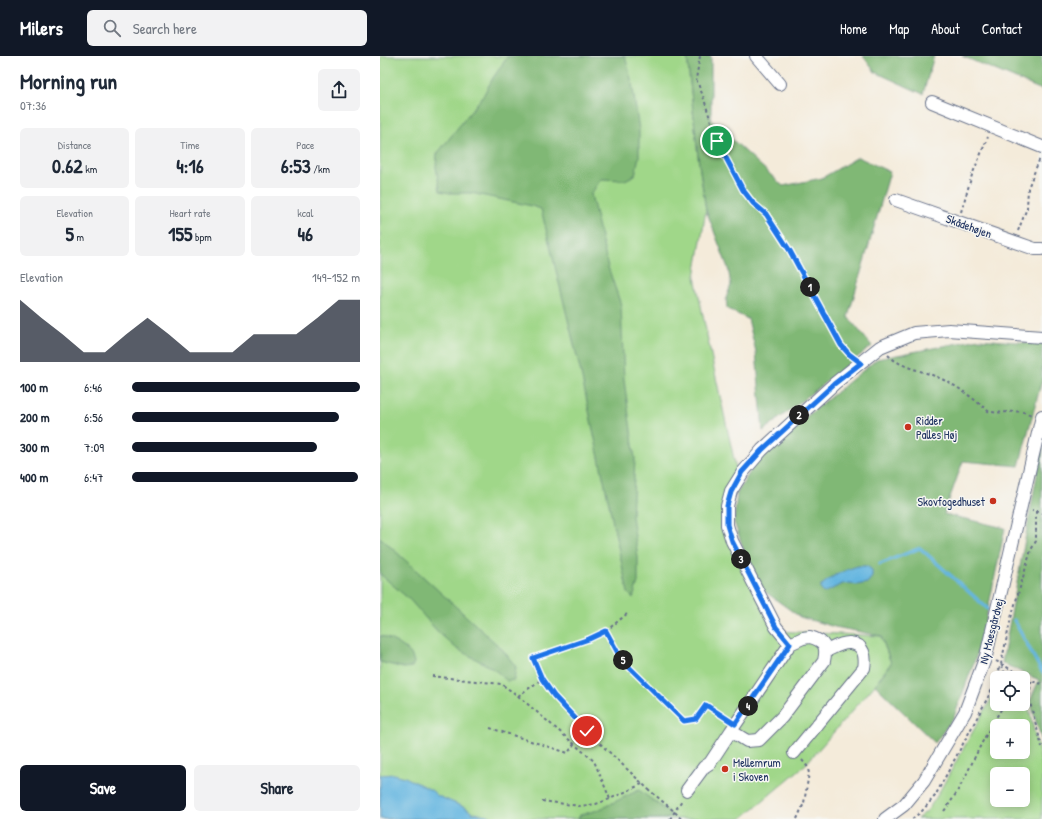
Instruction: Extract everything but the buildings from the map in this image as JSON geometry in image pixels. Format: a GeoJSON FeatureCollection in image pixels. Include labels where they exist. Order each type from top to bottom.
{"type":"FeatureCollection","features":[{"type":"Feature","properties":{"kind":"street"},"geometry":{"type":"LineString","coordinates":[[756,56],[780,84]]}},
{"type":"Feature","properties":{"kind":"street"},"geometry":{"type":"LineString","coordinates":[[932,102],[1042,147]]}},
{"type":"Feature","properties":{"kind":"street","name":"Skådehøjen"},"geometry":{"type":"LineString","coordinates":[[896,200],[1035,249],[1042,249]]}},
{"type":"Feature","properties":{"kind":"street"},"geometry":{"type":"LineString","coordinates":[[790,644],[776,627],[732,541],[727,525],[727,506],[731,492],[742,472],[762,450],[834,384],[880,348],[914,333],[950,330],[1042,336]]}},
{"type":"Feature","properties":{"kind":"street","name":"Ny Moesgårdvej"},"geometry":{"type":"LineString","coordinates":[[885,819],[904,805],[924,781],[965,712],[986,656],[1042,418]]}},
{"type":"Feature","properties":{"kind":"street"},"geometry":{"type":"LineString","coordinates":[[688,790],[704,767],[710,763],[733,727],[790,644],[803,638],[810,637],[818,639],[823,644],[826,651],[824,661],[782,717],[759,740],[747,741],[733,727]]}},
{"type":"Feature","properties":{"kind":"street"},"geometry":{"type":"LineString","coordinates":[[794,753],[864,668],[866,660],[864,652],[858,646],[850,643],[842,644],[826,651]]}},
{"type":"Feature","properties":{"kind":"path"},"geometry":{"type":"LineString","coordinates":[[700,56],[696,79],[717,141],[729,165],[743,190],[753,203],[766,214],[790,251],[841,345],[849,354],[861,363]]}},
{"type":"Feature","properties":{"kind":"path"},"geometry":{"type":"LineString","coordinates":[[958,222],[972,175],[984,149],[991,126]]}},
{"type":"Feature","properties":{"kind":"path"},"geometry":{"type":"LineString","coordinates":[[1015,242],[1027,208],[1028,188],[1042,153]]}},
{"type":"Feature","properties":{"kind":"path"},"geometry":{"type":"LineString","coordinates":[[880,348],[892,359],[902,365],[917,369],[950,383],[988,411],[993,413],[1020,412],[1042,418]]}},
{"type":"Feature","properties":{"kind":"path"},"geometry":{"type":"LineString","coordinates":[[1021,505],[1042,513]]}},
{"type":"Feature","properties":{"kind":"path"},"geometry":{"type":"LineString","coordinates":[[912,819],[922,811],[935,796],[994,686],[1001,664],[1011,618],[1031,550],[1036,541],[1036,511]]}},
{"type":"Feature","properties":{"kind":"path"},"geometry":{"type":"LineString","coordinates":[[628,613],[606,631],[589,639],[533,658],[542,679],[554,696],[587,731],[681,819]]}},
{"type":"Feature","properties":{"kind":"path"},"geometry":{"type":"LineString","coordinates":[[606,631],[618,653],[629,667],[684,721],[696,719],[706,705],[733,727]]}},
{"type":"Feature","properties":{"kind":"path"},"geometry":{"type":"LineString","coordinates":[[986,656],[1031,681],[1042,684]]}},
{"type":"Feature","properties":{"kind":"path"},"geometry":{"type":"LineString","coordinates":[[1001,664],[1004,671]]}},
{"type":"Feature","properties":{"kind":"path"},"geometry":{"type":"LineString","coordinates":[[432,676],[501,684],[518,696],[594,761],[610,799]]}},
{"type":"Feature","properties":{"kind":"path"},"geometry":{"type":"LineString","coordinates":[[518,696],[542,679]]}},
{"type":"Feature","properties":{"kind":"path"},"geometry":{"type":"LineString","coordinates":[[1031,681],[1029,699],[1042,747]]}},
{"type":"Feature","properties":{"kind":"path"},"geometry":{"type":"LineString","coordinates":[[944,811],[953,800],[1000,711]]}},
{"type":"Feature","properties":{"kind":"path"},"geometry":{"type":"LineString","coordinates":[[490,728],[568,753],[574,744],[587,731]]}},
{"type":"Feature","properties":{"kind":"path"},"geometry":{"type":"LineString","coordinates":[[794,753],[807,766],[809,773],[804,804],[797,819]]}},
{"type":"Feature","properties":{"kind":"path"},"geometry":{"type":"LineString","coordinates":[[542,801],[580,806],[596,804],[642,784]]}},
{"type":"Feature","properties":{"kind":"path"},"geometry":{"type":"LineString","coordinates":[[670,819],[688,790]]}},
{"type":"Feature","properties":{"kind":"green space"},"geometry":{"type":"Polygon","coordinates":[[[508,56],[625,56],[632,83],[639,130],[639,156],[635,175],[625,180],[601,179],[591,194],[608,267],[621,305],[624,380],[635,459],[632,516],[638,558],[638,582],[633,598],[628,593],[580,369],[541,209],[471,193],[450,193],[440,191],[436,167],[437,154],[483,96],[508,56]]]}},
{"type":"Feature","properties":{"kind":"green space"},"geometry":{"type":"Polygon","coordinates":[[[687,56],[699,164],[706,210],[695,277],[736,468],[725,492],[722,507],[774,631],[881,636],[891,663],[875,685],[805,765],[741,819],[380,819],[380,57],[687,56]]]}},
{"type":"Feature","properties":{"kind":"green space"},"geometry":{"type":"Polygon","coordinates":[[[687,56],[711,56],[711,120],[783,186],[822,178],[858,157],[890,172],[848,317],[872,346],[763,431],[756,352],[748,319],[727,308],[726,298],[731,285],[728,268],[706,210],[699,164],[687,56]]]}},
{"type":"Feature","properties":{"kind":"green space"},"geometry":{"type":"Polygon","coordinates":[[[863,56],[934,56],[923,94],[875,72],[863,56]]]}},
{"type":"Feature","properties":{"kind":"green space"},"geometry":{"type":"Polygon","coordinates":[[[962,56],[1042,56],[1042,90],[962,56]]]}},
{"type":"Feature","properties":{"kind":"green space"},"geometry":{"type":"Polygon","coordinates":[[[979,339],[1042,344],[1042,380],[1019,466],[963,461],[944,514],[1005,528],[981,643],[954,717],[935,743],[875,685],[891,663],[881,636],[835,627],[800,617],[764,591],[746,556],[734,522],[737,493],[756,462],[774,443],[877,359],[979,339]]]}},
{"type":"Feature","properties":{"kind":"green space"},"geometry":{"type":"Polygon","coordinates":[[[1042,448],[1042,742],[1030,701],[1039,680],[1030,676],[1030,671],[1019,671],[1002,663],[1042,448]]]}},
{"type":"Feature","properties":{"kind":"green space"},"geometry":{"type":"Polygon","coordinates":[[[380,537],[503,650],[516,667],[514,680],[507,681],[496,671],[457,649],[437,631],[410,600],[380,574],[380,537]]]}},
{"type":"Feature","properties":{"kind":"green space"},"geometry":{"type":"Polygon","coordinates":[[[380,636],[391,640],[408,651],[414,662],[412,667],[404,668],[380,662],[380,636]]]}},
{"type":"Feature","properties":{"kind":"green space"},"geometry":{"type":"Polygon","coordinates":[[[990,701],[990,711],[1030,711],[1042,766],[1042,819],[917,819],[927,811],[937,796],[990,701]]]}},
{"type":"Feature","properties":{"kind":"green space"},"geometry":{"type":"Polygon","coordinates":[[[639,790],[671,814],[667,819],[578,819],[580,815],[598,810],[639,790]]]}},
{"type":"Feature","properties":{"kind":"water"},"geometry":{"type":"Polygon","coordinates":[[[858,566],[867,566],[872,570],[872,577],[867,583],[856,585],[851,583],[842,584],[824,593],[821,590],[821,586],[829,579],[843,571],[858,566]]]}},
{"type":"Feature","properties":{"kind":"water"},"geometry":{"type":"Polygon","coordinates":[[[394,774],[405,777],[431,790],[438,796],[466,808],[473,813],[488,815],[494,819],[380,819],[380,775],[394,774]]]}},
{"type":"Feature","properties":{"kind":"waterway"},"geometry":{"type":"LineString","coordinates":[[880,564],[920,548],[988,609]]}},
{"type":"Feature","properties":{"kind":"waterway"},"geometry":{"type":"LineString","coordinates":[[1014,620],[1042,672]]}},
{"type":"Feature","properties":{"kind":"place","name":"Ridder Palles Høj"},"geometry":{"type":"Point","coordinates":[908,427]}},
{"type":"Feature","properties":{"kind":"place","name":"Skovfogedhuset"},"geometry":{"type":"Point","coordinates":[993,501]}},
{"type":"Feature","properties":{"kind":"place","name":"Mellemrum i Skoven"},"geometry":{"type":"Point","coordinates":[725,769]}},
{"type":"Feature","properties":{"kind":"route"},"geometry":{"type":"LineString","coordinates":[[587,731],[554,696],[542,679],[533,658],[589,639],[606,631],[618,653],[629,667],[684,721],[696,719],[706,705],[735,724],[790,644],[776,627],[732,541],[727,525],[727,506],[731,492],[742,472],[762,450],[834,384],[861,363],[849,354],[841,345],[790,251],[766,214],[753,203],[743,190],[717,141]]}}]}
